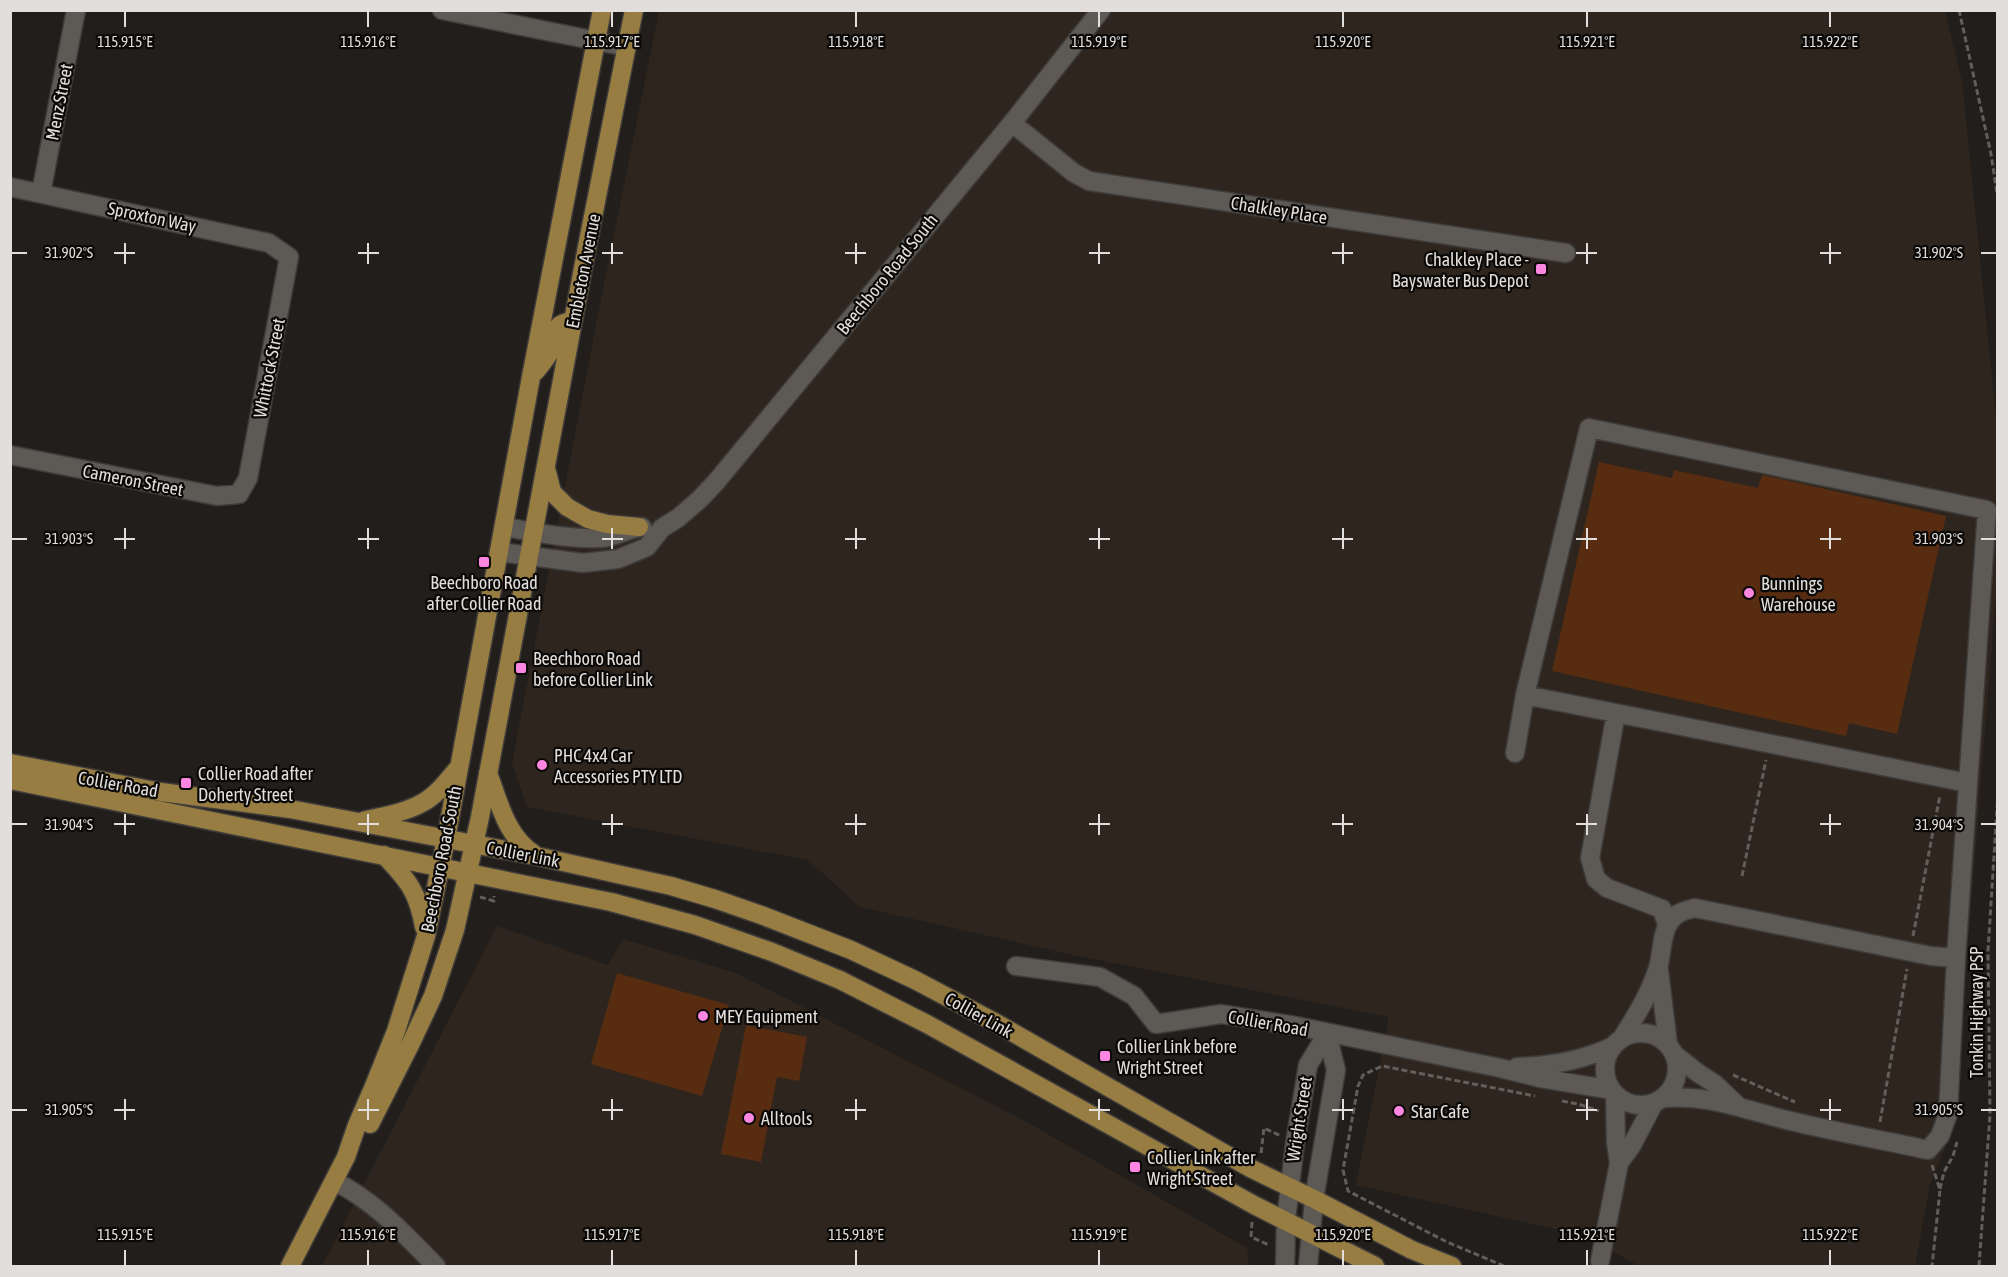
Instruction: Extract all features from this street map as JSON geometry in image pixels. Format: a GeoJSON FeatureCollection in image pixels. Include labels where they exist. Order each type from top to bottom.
{"type":"FeatureCollection","features":[{"type":"Feature","properties":{"kind":"main road","name":"Embleton Avenue"},"geometry":{"type":"LineString","coordinates":[[504,527],[602,10]]}},
{"type":"Feature","properties":{"kind":"main road","name":"Embleton Avenue"},"geometry":{"type":"LineString","coordinates":[[534,532],[634,10]]}},
{"type":"Feature","properties":{"kind":"main road"},"geometry":{"type":"LineString","coordinates":[[531,377],[551,350],[558,326],[563,322],[573,321]]}},
{"type":"Feature","properties":{"kind":"main road"},"geometry":{"type":"LineString","coordinates":[[545,467],[552,492],[567,507],[588,519],[608,524],[639,527]]}},
{"type":"Feature","properties":{"kind":"main road","name":"Beechboro Road South"},"geometry":{"type":"LineString","coordinates":[[290,1266],[346,1157],[396,1031],[426,936],[504,527]]}},
{"type":"Feature","properties":{"kind":"main road","name":"Beechboro Road South"},"geometry":{"type":"LineString","coordinates":[[346,1157],[366,1130],[411,1043],[433,996],[455,930],[474,845],[534,532]]}},
{"type":"Feature","properties":{"kind":"main road","name":"Collier Road"},"geometry":{"type":"LineString","coordinates":[[10,763],[149,790],[264,805],[474,845]]}},
{"type":"Feature","properties":{"kind":"main road"},"geometry":{"type":"LineString","coordinates":[[359,822],[399,812],[422,803],[441,788],[459,767]]}},
{"type":"Feature","properties":{"kind":"main road"},"geometry":{"type":"LineString","coordinates":[[488,771],[516,839],[536,856]]}},
{"type":"Feature","properties":{"kind":"main road","name":"Collier Road"},"geometry":{"type":"LineString","coordinates":[[10,780],[468,873]]}},
{"type":"Feature","properties":{"kind":"main road","name":"Collier Link"},"geometry":{"type":"LineString","coordinates":[[474,845],[631,876],[715,898],[851,950],[915,980],[998,1024],[1250,1168],[1412,1250],[1452,1266]]}},
{"type":"Feature","properties":{"kind":"main road"},"geometry":{"type":"LineString","coordinates":[[384,855],[412,886],[420,904],[426,936]]}},
{"type":"Feature","properties":{"kind":"main road","name":"Collier Link"},"geometry":{"type":"LineString","coordinates":[[468,873],[652,912],[772,952],[840,980],[927,1024],[1244,1199],[1375,1266]]}},
{"type":"Feature","properties":{"kind":"street","name":"Menz Street"},"geometry":{"type":"LineString","coordinates":[[41,193],[76,10]]}},
{"type":"Feature","properties":{"kind":"street"},"geometry":{"type":"LineString","coordinates":[[442,10],[627,47]]}},
{"type":"Feature","properties":{"kind":"street","name":"Beechboro Road South"},"geometry":{"type":"LineString","coordinates":[[499,552],[583,563],[618,559],[647,547],[662,528],[678,518],[716,482],[1012,123],[1101,10]]}},
{"type":"Feature","properties":{"kind":"street","name":"Chalkley Place"},"geometry":{"type":"LineString","coordinates":[[1012,123],[1074,173],[1089,181],[1566,254]]}},
{"type":"Feature","properties":{"kind":"street","name":"Sproxton Way"},"geometry":{"type":"LineString","coordinates":[[10,187],[269,243],[289,257]]}},
{"type":"Feature","properties":{"kind":"street","name":"Whittock Street"},"geometry":{"type":"LineString","coordinates":[[248,478],[289,257]]}},
{"type":"Feature","properties":{"kind":"street"},"geometry":{"type":"LineString","coordinates":[[1515,753],[1525,695],[1589,428],[1987,510],[1956,958],[1948,1114],[1940,1136],[1928,1150],[1789,1121],[1737,1105],[1684,1096],[1659,1100],[1642,1106],[1630,1104],[1614,1092],[1606,1080],[1604,1068],[1607,1056],[1637,1014],[1651,987],[1659,966],[1667,925],[1662,909],[1607,888],[1596,879],[1590,858],[1616,713]]}},
{"type":"Feature","properties":{"kind":"street","name":"Cameron Street"},"geometry":{"type":"LineString","coordinates":[[10,455],[218,496],[239,494],[248,478]]}},
{"type":"Feature","properties":{"kind":"street"},"geometry":{"type":"LineString","coordinates":[[504,527],[564,536],[604,538],[620,535],[639,527],[662,528]]}},
{"type":"Feature","properties":{"kind":"street"},"geometry":{"type":"LineString","coordinates":[[1525,695],[1968,783]]}},
{"type":"Feature","properties":{"kind":"street"},"geometry":{"type":"LineString","coordinates":[[1667,925],[1678,912],[1695,908],[1931,956],[1956,958]]}},
{"type":"Feature","properties":{"kind":"street","name":"Collier Road"},"geometry":{"type":"LineString","coordinates":[[1016,966],[1100,977],[1134,996],[1156,1024],[1221,1014],[1296,1026],[1614,1092]]}},
{"type":"Feature","properties":{"kind":"street"},"geometry":{"type":"LineString","coordinates":[[1619,1163],[1659,1100],[1672,1089],[1676,1078],[1677,1066],[1671,1049],[1659,966]]}},
{"type":"Feature","properties":{"kind":"street"},"geometry":{"type":"LineString","coordinates":[[1617,1042],[1634,1033],[1646,1033],[1658,1037],[1737,1105]]}},
{"type":"Feature","properties":{"kind":"street","name":"Wright Street"},"geometry":{"type":"LineString","coordinates":[[1285,1266],[1286,1220],[1295,1143],[1308,1065],[1327,1034]]}},
{"type":"Feature","properties":{"kind":"street","name":"Wright Street"},"geometry":{"type":"LineString","coordinates":[[1308,1266],[1314,1199],[1336,1070],[1327,1034]]}},
{"type":"Feature","properties":{"kind":"street","name":"Collier Road"},"geometry":{"type":"LineString","coordinates":[[1500,1068],[1549,1066],[1593,1055],[1617,1042]]}},
{"type":"Feature","properties":{"kind":"street"},"geometry":{"type":"LineString","coordinates":[[1600,1261],[1619,1163],[1614,1092]]}},
{"type":"Feature","properties":{"kind":"street"},"geometry":{"type":"LineString","coordinates":[[334,1181],[374,1205],[436,1266]]}},
{"type":"Feature","properties":{"kind":"path"},"geometry":{"type":"LineString","coordinates":[[1959,10],[1998,200]]}},
{"type":"Feature","properties":{"kind":"path"},"geometry":{"type":"LineString","coordinates":[[1742,876],[1768,749]]}},
{"type":"Feature","properties":{"kind":"path","name":"Tonkin Highway PSP"},"geometry":{"type":"LineString","coordinates":[[1979,1266],[1990,1115],[1988,951],[1998,793]]}},
{"type":"Feature","properties":{"kind":"path"},"geometry":{"type":"LineString","coordinates":[[1504,1266],[1447,1242],[1348,1191],[1343,1170],[1358,1086],[1363,1075],[1382,1066],[1544,1098]]}},
{"type":"Feature","properties":{"kind":"path"},"geometry":{"type":"LineString","coordinates":[[1727,1072],[1792,1102],[1803,1104]]}},
{"type":"Feature","properties":{"kind":"path"},"geometry":{"type":"LineString","coordinates":[[1554,1100],[1578,1104],[1606,1113]]}},
{"type":"Feature","properties":{"kind":"path"},"geometry":{"type":"LineString","coordinates":[[1990,1115],[1998,1116]]}},
{"type":"Feature","properties":{"kind":"path"},"geometry":{"type":"LineString","coordinates":[[1880,1122],[1890,1124]]}},
{"type":"Feature","properties":{"kind":"path"},"geometry":{"type":"LineString","coordinates":[[1928,1150],[1940,1190],[1932,1266]]}},
{"type":"Feature","properties":{"kind":"shaded area"},"geometry":{"type":"Polygon","coordinates":[[[659,11],[1945,11],[1962,81],[1997,427],[1998,569],[1953,1129],[1930,1184],[1915,1266],[1640,1266],[1578,1234],[1356,1185],[1389,1017],[1078,956],[860,907],[808,860],[527,807],[512,763],[659,11]]]}},
{"type":"Feature","properties":{"kind":"shaded area"},"geometry":{"type":"Polygon","coordinates":[[[497,926],[608,965],[623,939],[736,973],[1023,1120],[1247,1248],[1249,1266],[322,1266],[497,926]]]}},
{"type":"Feature","properties":{"kind":"building","name":"Bunnings Warehouse"},"geometry":{"type":"Polygon","coordinates":[[[1599,462],[1672,478],[1674,470],[1758,488],[1762,475],[1946,516],[1897,734],[1849,723],[1846,736],[1552,671],[1599,462]]]}},
{"type":"Feature","properties":{"kind":"building"},"geometry":{"type":"Polygon","coordinates":[[[617,973],[729,1005],[702,1096],[591,1064],[617,973]]]}},
{"type":"Feature","properties":{"kind":"building","name":"Alltools"},"geometry":{"type":"Polygon","coordinates":[[[746,1025],[807,1037],[799,1081],[777,1077],[761,1162],[721,1154],[746,1025]]]}},
{"type":"Feature","properties":{"kind":"place","name":"Chalkley Place - Bayswater Bus Depot"},"geometry":{"type":"Point","coordinates":[1541,269]}},
{"type":"Feature","properties":{"kind":"place","name":"Beechboro Road after Collier Road"},"geometry":{"type":"Point","coordinates":[484,562]}},
{"type":"Feature","properties":{"kind":"place","name":"Bunnings Warehouse"},"geometry":{"type":"Point","coordinates":[1749,593]}},
{"type":"Feature","properties":{"kind":"place","name":"Beechboro Road before Collier Link"},"geometry":{"type":"Point","coordinates":[521,668]}},
{"type":"Feature","properties":{"kind":"place","name":"PHC 4x4 Car Accessories PTY LTD"},"geometry":{"type":"Point","coordinates":[542,765]}},
{"type":"Feature","properties":{"kind":"place","name":"Collier Road after Doherty Street"},"geometry":{"type":"Point","coordinates":[186,783]}},
{"type":"Feature","properties":{"kind":"place","name":"MEY Equipment"},"geometry":{"type":"Point","coordinates":[703,1016]}},
{"type":"Feature","properties":{"kind":"place","name":"Collier Link before Wright Street"},"geometry":{"type":"Point","coordinates":[1105,1056]}},
{"type":"Feature","properties":{"kind":"place","name":"Star Cafe"},"geometry":{"type":"Point","coordinates":[1399,1111]}},
{"type":"Feature","properties":{"kind":"place","name":"Alltools"},"geometry":{"type":"Point","coordinates":[749,1118]}},
{"type":"Feature","properties":{"kind":"place","name":"Collier Link after Wright Street"},"geometry":{"type":"Point","coordinates":[1135,1167]}}]}
